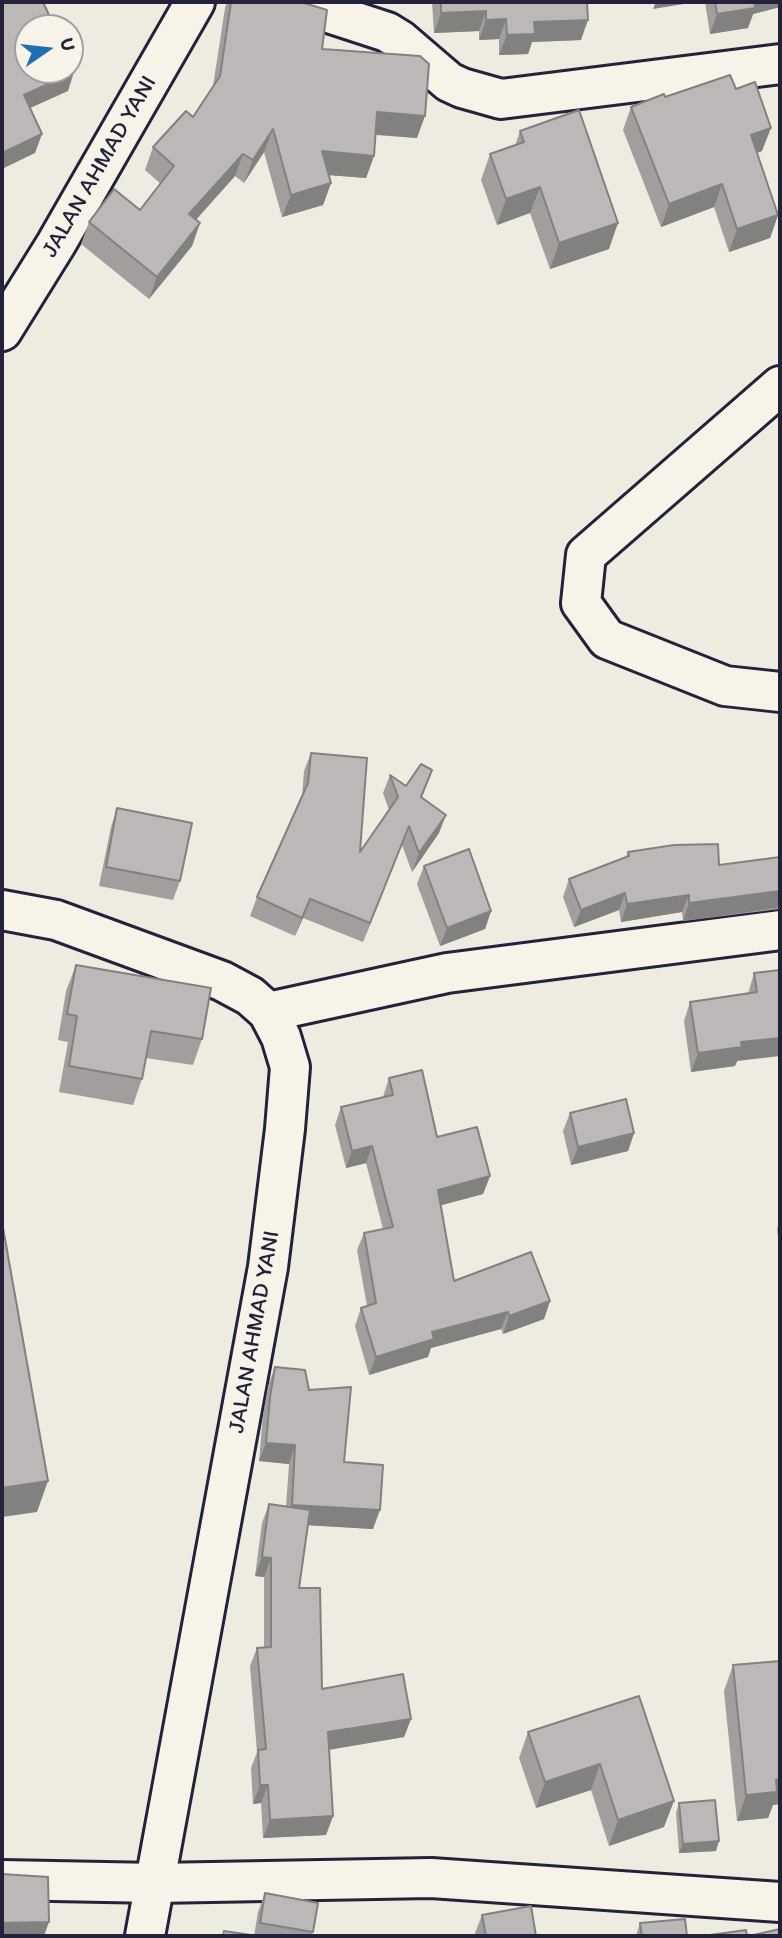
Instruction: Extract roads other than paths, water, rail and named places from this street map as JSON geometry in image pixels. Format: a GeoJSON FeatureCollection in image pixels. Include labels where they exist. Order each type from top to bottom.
{"type":"FeatureCollection","features":[{"type":"Feature","properties":{"kind":"main road","name":"JALAN AHMAD YANI"},"geometry":{"type":"LineString","coordinates":[[2,331],[56,244],[195,2]]}},
{"type":"Feature","properties":{"kind":"main road"},"geometry":{"type":"LineString","coordinates":[[295,2],[387,33],[400,40],[449,82],[502,99],[780,64]]}},
{"type":"Feature","properties":{"kind":"main road"},"geometry":{"type":"LineString","coordinates":[[780,386],[586,555],[581,603],[607,639],[725,686],[780,692]]}},
{"type":"Feature","properties":{"kind":"main road","name":"JALAN AHMAD YANI"},"geometry":{"type":"LineString","coordinates":[[2,910],[56,920],[222,981],[250,996],[268,1013],[281,1037],[290,1067],[268,1267],[145,1936]]}},
{"type":"Feature","properties":{"kind":"main road"},"geometry":{"type":"LineString","coordinates":[[268,1013],[447,973],[780,930]]}},
{"type":"Feature","properties":{"kind":"main road"},"geometry":{"type":"LineString","coordinates":[[2,1880],[156,1882],[431,1878],[780,1902]]}}]}
